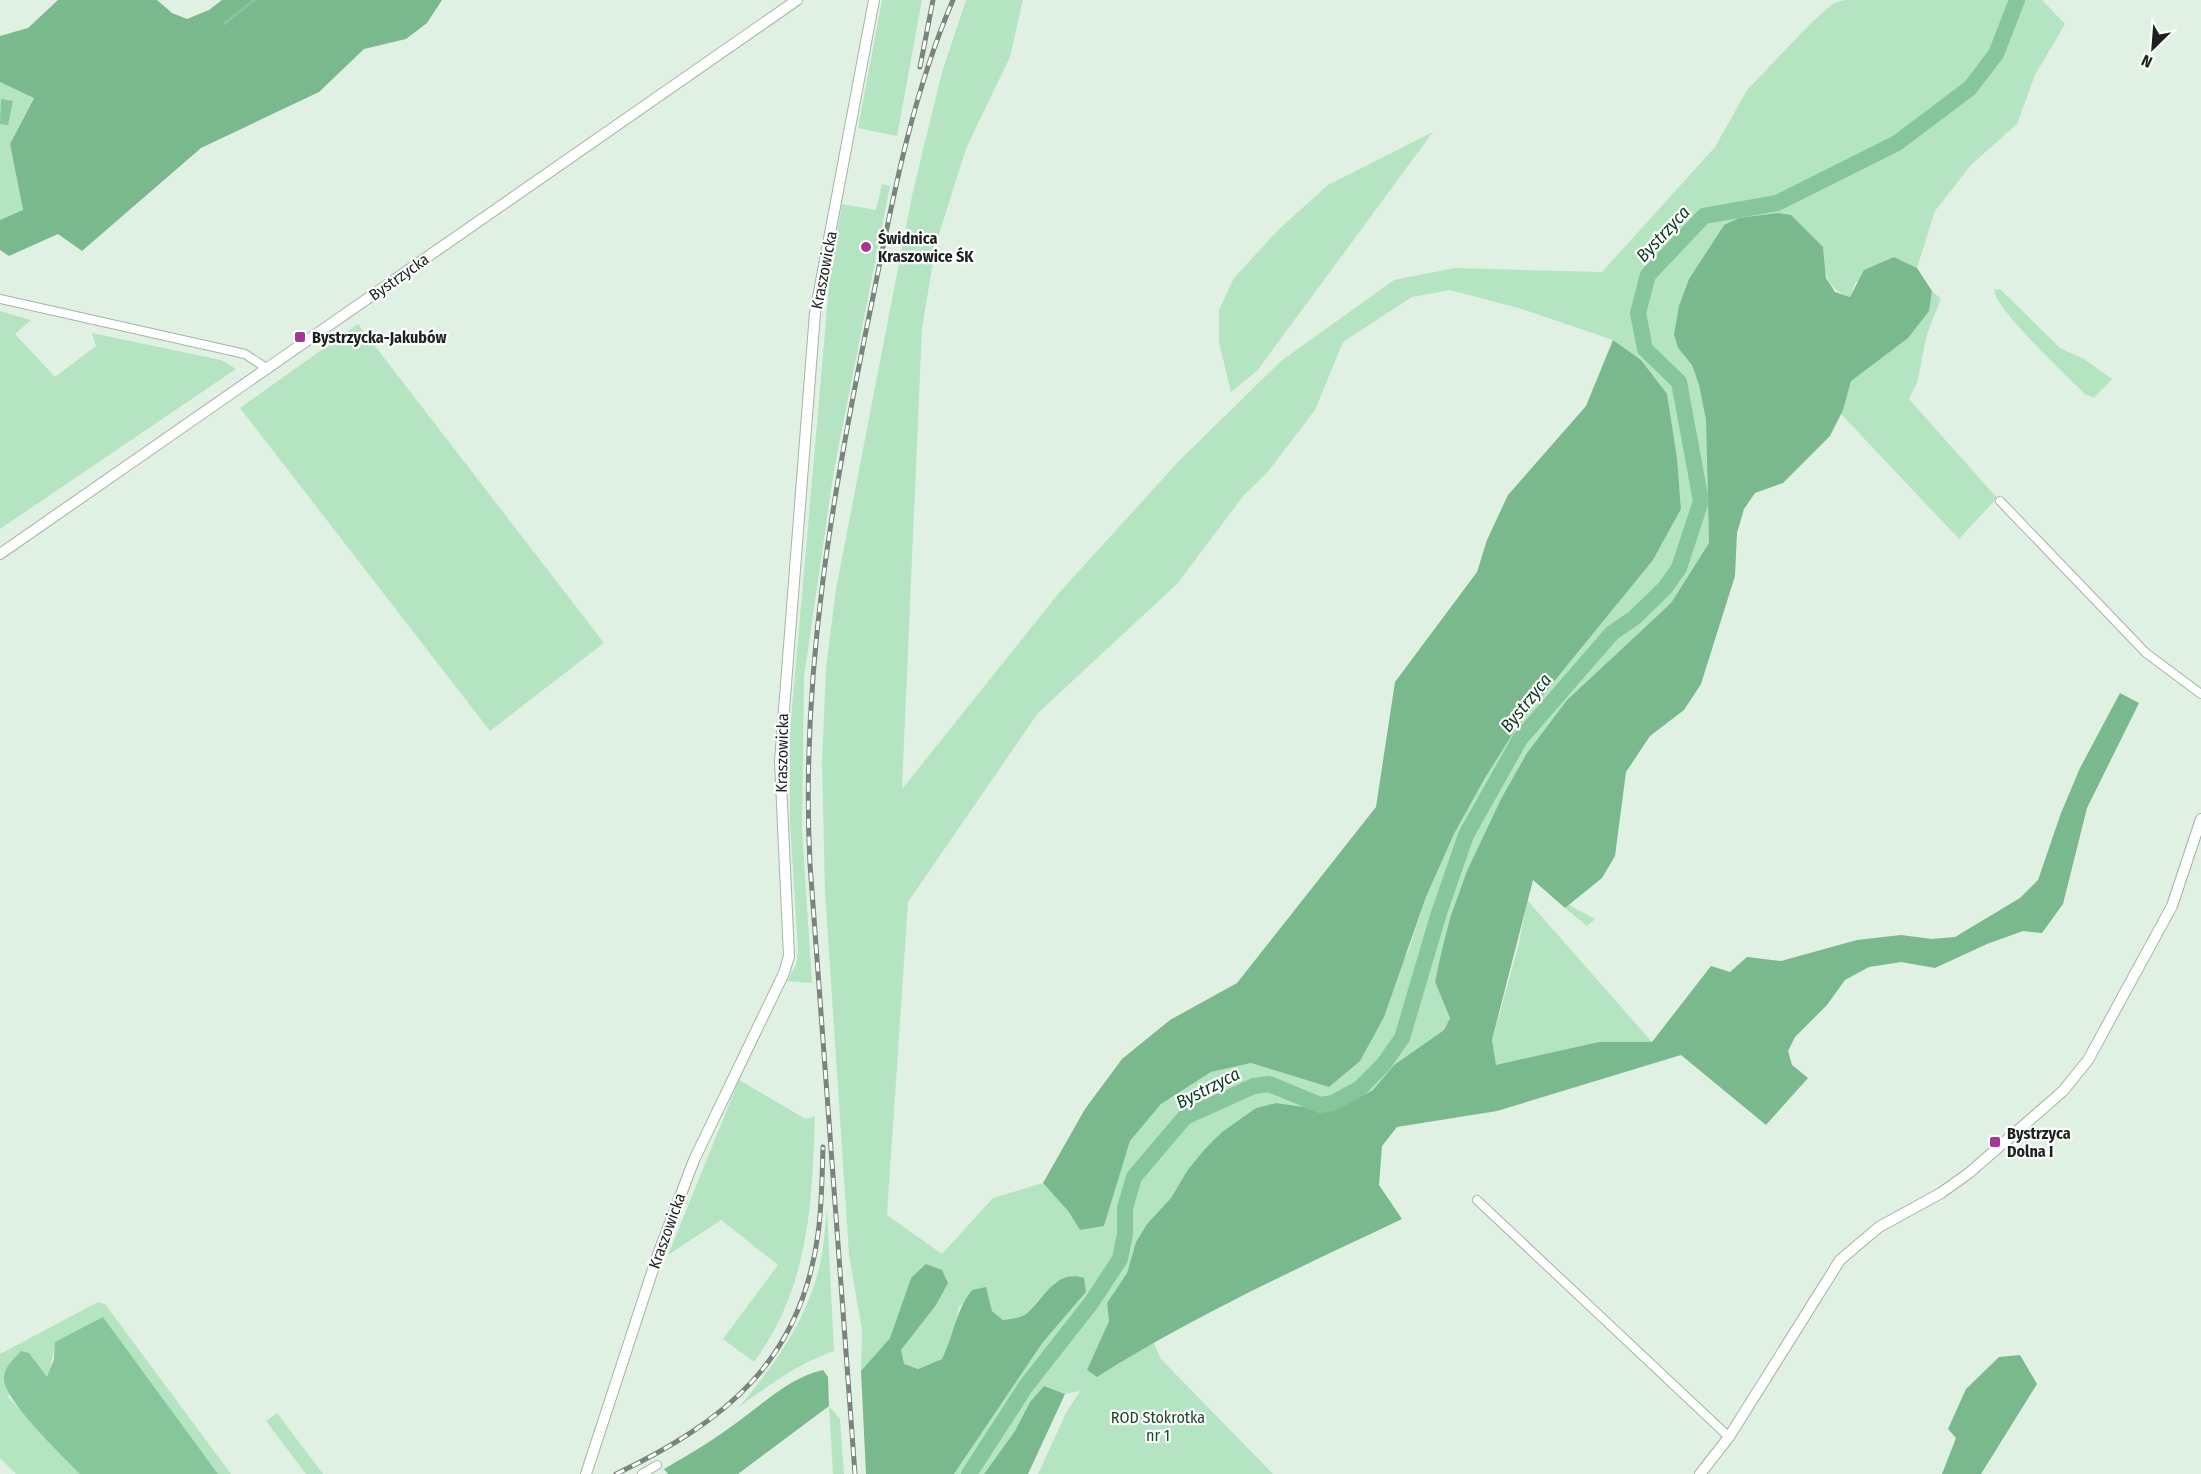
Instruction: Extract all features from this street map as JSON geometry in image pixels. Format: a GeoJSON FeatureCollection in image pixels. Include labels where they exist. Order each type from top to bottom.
{"type":"FeatureCollection","features":[{"type":"Feature","properties":{"kind":"street","name":"Bystrzycka"},"geometry":{"type":"LineString","coordinates":[[0,554],[797,0]]}},
{"type":"Feature","properties":{"kind":"street","name":"Kraszowicka"},"geometry":{"type":"LineString","coordinates":[[586,1474],[657,1257],[697,1151],[784,973],[789,956],[790,934],[780,761],[815,313],[874,0]]}},
{"type":"Feature","properties":{"kind":"street"},"geometry":{"type":"LineString","coordinates":[[0,299],[245,354],[268,369]]}},
{"type":"Feature","properties":{"kind":"street"},"geometry":{"type":"LineString","coordinates":[[2000,501],[2146,653],[2201,694]]}},
{"type":"Feature","properties":{"kind":"street"},"geometry":{"type":"LineString","coordinates":[[1701,1474],[1729,1437],[1840,1260],[1879,1227],[1941,1193],[1969,1173],[2063,1091],[2088,1060],[2172,906],[2201,819]]}},
{"type":"Feature","properties":{"kind":"street"},"geometry":{"type":"LineString","coordinates":[[1477,1200],[1729,1437]]}},
{"type":"Feature","properties":{"kind":"street"},"geometry":{"type":"LineString","coordinates":[[642,1474],[657,1465]]}},
{"type":"Feature","properties":{"kind":"green space"},"geometry":{"type":"Polygon","coordinates":[[[882,0],[922,0],[897,136],[858,128],[882,0]]]}},
{"type":"Feature","properties":{"kind":"green space","name":"ROD Stokrotka nr 1"},"geometry":{"type":"Polygon","coordinates":[[[966,0],[1023,0],[1010,57],[967,146],[936,243],[922,329],[902,789],[1058,594],[1178,462],[1281,361],[1394,280],[1455,268],[1602,272],[1715,147],[1747,90],[1811,23],[1834,3],[1845,0],[2042,0],[2065,24],[2035,75],[2017,124],[1971,165],[1935,211],[1917,268],[1894,257],[1855,283],[1850,297],[1830,284],[1823,247],[1724,225],[1689,279],[1678,348],[1692,365],[1699,385],[1706,420],[1709,543],[1671,603],[1567,700],[1527,753],[1502,797],[1450,918],[1435,982],[1450,1018],[1444,1030],[1394,1065],[1373,1090],[1332,1111],[1276,1103],[1256,1108],[1222,1132],[1187,1171],[1171,1198],[1147,1224],[1136,1242],[1127,1273],[1107,1303],[1109,1321],[1087,1371],[1129,1356],[1154,1343],[1161,1359],[1273,1474],[1038,1474],[1066,1413],[1080,1391],[1065,1394],[1044,1386],[1030,1402],[1015,1431],[984,1474],[954,1474],[1043,1342],[1086,1292],[1055,1282],[1024,1316],[1003,1320],[992,1311],[986,1288],[959,1307],[952,1340],[942,1359],[918,1369],[903,1364],[901,1350],[915,1329],[911,1278],[890,1338],[861,1371],[862,1330],[849,1255],[825,892],[822,760],[826,668],[836,589],[913,191],[942,72],[966,0]],[[1450,290],[1412,297],[1343,342],[1315,410],[1267,473],[1244,495],[1177,584],[1038,713],[908,902],[887,1215],[942,1254],[993,1198],[1043,1183],[1068,1211],[1080,1230],[1104,1226],[1130,1141],[1161,1104],[1211,1072],[1251,1063],[1329,1086],[1408,952],[1426,897],[1454,834],[1485,778],[1517,727],[1653,560],[1681,509],[1677,458],[1667,395],[1641,360],[1613,340],[1522,309],[1450,290]]]}},
{"type":"Feature","properties":{"kind":"green space"},"geometry":{"type":"Polygon","coordinates":[[[0,82],[34,97],[10,144],[23,211],[0,220],[0,82]]]}},
{"type":"Feature","properties":{"kind":"green space"},"geometry":{"type":"Polygon","coordinates":[[[1433,132],[1257,371],[1231,392],[1219,342],[1219,310],[1234,278],[1278,230],[1328,185],[1433,132]]]}},
{"type":"Feature","properties":{"kind":"green space"},"geometry":{"type":"Polygon","coordinates":[[[882,184],[890,186],[834,470],[804,677],[802,830],[812,983],[787,981],[796,965],[798,951],[790,823],[790,731],[830,275],[842,204],[876,210],[882,184]]]}},
{"type":"Feature","properties":{"kind":"green space"},"geometry":{"type":"Polygon","coordinates":[[[2000,289],[2060,348],[2084,359],[2112,379],[2094,398],[2085,394],[2019,327],[1998,299],[1994,290],[2000,289]]]}},
{"type":"Feature","properties":{"kind":"green space"},"geometry":{"type":"Polygon","coordinates":[[[1932,291],[1941,299],[1927,334],[1917,383],[1909,399],[1997,498],[1959,539],[1841,414],[1851,381],[1929,311],[1932,291]]]}},
{"type":"Feature","properties":{"kind":"green space"},"geometry":{"type":"Polygon","coordinates":[[[0,311],[31,320],[15,334],[55,377],[96,346],[92,333],[221,360],[236,369],[0,529],[0,311]]]}},
{"type":"Feature","properties":{"kind":"green space"},"geometry":{"type":"Polygon","coordinates":[[[358,324],[604,643],[490,731],[240,408],[358,324]]]}},
{"type":"Feature","properties":{"kind":"green space"},"geometry":{"type":"Polygon","coordinates":[[[1527,900],[1652,1042],[1599,1042],[1496,1066],[1492,1041],[1519,943],[1527,900]]]}},
{"type":"Feature","properties":{"kind":"green space"},"geometry":{"type":"Polygon","coordinates":[[[1569,905],[1595,919],[1587,926],[1565,908],[1569,905]]]}},
{"type":"Feature","properties":{"kind":"green space"},"geometry":{"type":"Polygon","coordinates":[[[739,1080],[806,1119],[815,1116],[809,1214],[797,1275],[772,1333],[754,1362],[723,1339],[778,1265],[721,1220],[668,1255],[739,1080]]]}},
{"type":"Feature","properties":{"kind":"green space"},"geometry":{"type":"Polygon","coordinates":[[[827,1209],[834,1351],[772,1383],[738,1408],[777,1358],[807,1304],[815,1284],[821,1257],[827,1209]]]}},
{"type":"Feature","properties":{"kind":"green space"},"geometry":{"type":"Polygon","coordinates":[[[98,1302],[105,1304],[231,1474],[218,1474],[103,1317],[55,1350],[50,1376],[47,1377],[29,1353],[8,1397],[80,1474],[16,1474],[0,1458],[0,1354],[98,1302]]]}},
{"type":"Feature","properties":{"kind":"green space"},"geometry":{"type":"Polygon","coordinates":[[[829,1406],[840,1419],[844,1474],[833,1474],[829,1406]]]}},
{"type":"Feature","properties":{"kind":"green space"},"geometry":{"type":"Polygon","coordinates":[[[277,1413],[323,1474],[306,1474],[266,1421],[277,1413]]]}},
{"type":"Feature","properties":{"kind":"shaded area"},"geometry":{"type":"Polygon","coordinates":[[[58,0],[157,0],[172,13],[187,19],[209,10],[222,0],[442,0],[427,23],[406,39],[364,49],[319,92],[201,148],[82,251],[58,234],[9,256],[0,250],[0,220],[23,210],[10,144],[34,98],[0,82],[0,36],[28,28],[58,0]]]}},
{"type":"Feature","properties":{"kind":"shaded area"},"geometry":{"type":"Polygon","coordinates":[[[1,99],[13,101],[8,125],[0,124],[1,99]]]}},
{"type":"Feature","properties":{"kind":"shaded area"},"geometry":{"type":"Polygon","coordinates":[[[1778,213],[1791,215],[1823,247],[1826,278],[1835,292],[1850,297],[1864,270],[1894,257],[1917,268],[1932,291],[1929,311],[1908,338],[1851,381],[1843,410],[1830,436],[1783,483],[1755,493],[1744,509],[1737,533],[1735,576],[1701,684],[1684,710],[1650,736],[1626,772],[1615,856],[1602,878],[1565,908],[1533,880],[1492,1040],[1496,1065],[1599,1042],[1652,1042],[1711,966],[1730,972],[1747,957],[1781,961],[1857,940],[1901,935],[1932,939],[1955,937],[2020,898],[2038,880],[2061,813],[2080,768],[2120,693],[2139,703],[2087,808],[2063,904],[2042,933],[2023,931],[1987,944],[1935,968],[1901,962],[1869,967],[1845,980],[1827,1005],[1795,1037],[1788,1051],[1792,1065],[1808,1078],[1766,1125],[1681,1055],[1497,1111],[1397,1127],[1382,1146],[1379,1185],[1402,1219],[1209,1313],[1097,1377],[1087,1370],[1109,1321],[1107,1303],[1127,1273],[1136,1242],[1147,1224],[1171,1198],[1187,1171],[1222,1132],[1256,1108],[1276,1103],[1332,1111],[1373,1090],[1394,1065],[1444,1030],[1450,1018],[1435,982],[1441,954],[1450,918],[1467,871],[1502,797],[1527,753],[1567,700],[1671,603],[1709,543],[1706,420],[1699,385],[1692,365],[1678,348],[1674,334],[1679,306],[1689,279],[1724,225],[1739,218],[1778,213]]]}},
{"type":"Feature","properties":{"kind":"shaded area"},"geometry":{"type":"Polygon","coordinates":[[[1613,340],[1641,360],[1667,394],[1677,458],[1681,509],[1653,560],[1517,727],[1485,778],[1454,834],[1426,897],[1384,1017],[1360,1061],[1329,1087],[1251,1063],[1211,1072],[1161,1104],[1130,1141],[1104,1226],[1080,1230],[1068,1211],[1043,1183],[1085,1109],[1122,1059],[1170,1020],[1237,983],[1376,807],[1395,682],[1477,572],[1487,540],[1508,495],[1586,406],[1613,340]]]}},
{"type":"Feature","properties":{"kind":"shaded area"},"geometry":{"type":"Polygon","coordinates":[[[926,1264],[942,1270],[948,1283],[936,1305],[901,1350],[904,1364],[918,1369],[942,1359],[958,1315],[972,1290],[986,1287],[992,1311],[1003,1320],[1026,1314],[1051,1287],[1065,1278],[1074,1276],[1084,1278],[1086,1292],[1043,1342],[954,1474],[866,1474],[861,1371],[890,1338],[911,1278],[926,1264]]]}},
{"type":"Feature","properties":{"kind":"shaded area"},"geometry":{"type":"Polygon","coordinates":[[[103,1317],[218,1474],[80,1474],[12,1399],[4,1377],[8,1366],[21,1351],[29,1353],[47,1377],[54,1359],[55,1342],[103,1317]]]}},
{"type":"Feature","properties":{"kind":"shaded area"},"geometry":{"type":"Polygon","coordinates":[[[2020,1355],[2037,1384],[1981,1474],[1942,1474],[1956,1438],[1948,1429],[1966,1389],[1999,1357],[2020,1355]]]}},
{"type":"Feature","properties":{"kind":"shaded area"},"geometry":{"type":"Polygon","coordinates":[[[823,1370],[828,1377],[829,1406],[738,1474],[668,1474],[664,1469],[721,1434],[789,1384],[823,1370]]]}},
{"type":"Feature","properties":{"kind":"shaded area"},"geometry":{"type":"Polygon","coordinates":[[[1044,1386],[1065,1394],[1028,1474],[984,1474],[1015,1431],[1030,1402],[1044,1386]]]}},
{"type":"Feature","properties":{"kind":"waterway"},"geometry":{"type":"LineString","coordinates":[[224,24],[254,0]]}},
{"type":"Feature","properties":{"kind":"waterway","name":"Bystrzyca"},"geometry":{"type":"LineString","coordinates":[[969,1474],[1026,1386],[1091,1303],[1120,1259],[1125,1234],[1125,1208],[1134,1177],[1185,1117],[1254,1086],[1269,1084],[1320,1105],[1333,1103],[1360,1088],[1383,1065],[1402,1038],[1439,913],[1466,835],[1520,739],[1612,633],[1634,618],[1665,588],[1679,568],[1701,501],[1679,382],[1645,349],[1638,313],[1648,275],[1704,216],[1777,203],[1897,143],[1970,88],[1996,54],[2017,0]]}},
{"type":"Feature","properties":{"kind":"railway"},"geometry":{"type":"LineString","coordinates":[[920,67],[933,0]]}},
{"type":"Feature","properties":{"kind":"railway"},"geometry":{"type":"LineString","coordinates":[[855,1474],[810,864],[808,792],[810,721],[823,579],[833,508],[859,367],[905,147],[926,72],[953,0]]}},
{"type":"Feature","properties":{"kind":"railway"},"geometry":{"type":"LineString","coordinates":[[616,1474],[655,1454],[723,1409],[752,1382],[775,1352],[795,1318],[809,1279],[818,1234],[823,1147]]}},
{"type":"Feature","properties":{"kind":"place","name":"Świdnica Kraszowice ŚK"},"geometry":{"type":"Point","coordinates":[866,247]}},
{"type":"Feature","properties":{"kind":"place","name":"Bystrzycka-Jakubów"},"geometry":{"type":"Point","coordinates":[300,337]}},
{"type":"Feature","properties":{"kind":"place","name":"Bystrzyca Dolna I"},"geometry":{"type":"Point","coordinates":[1995,1142]}}]}
